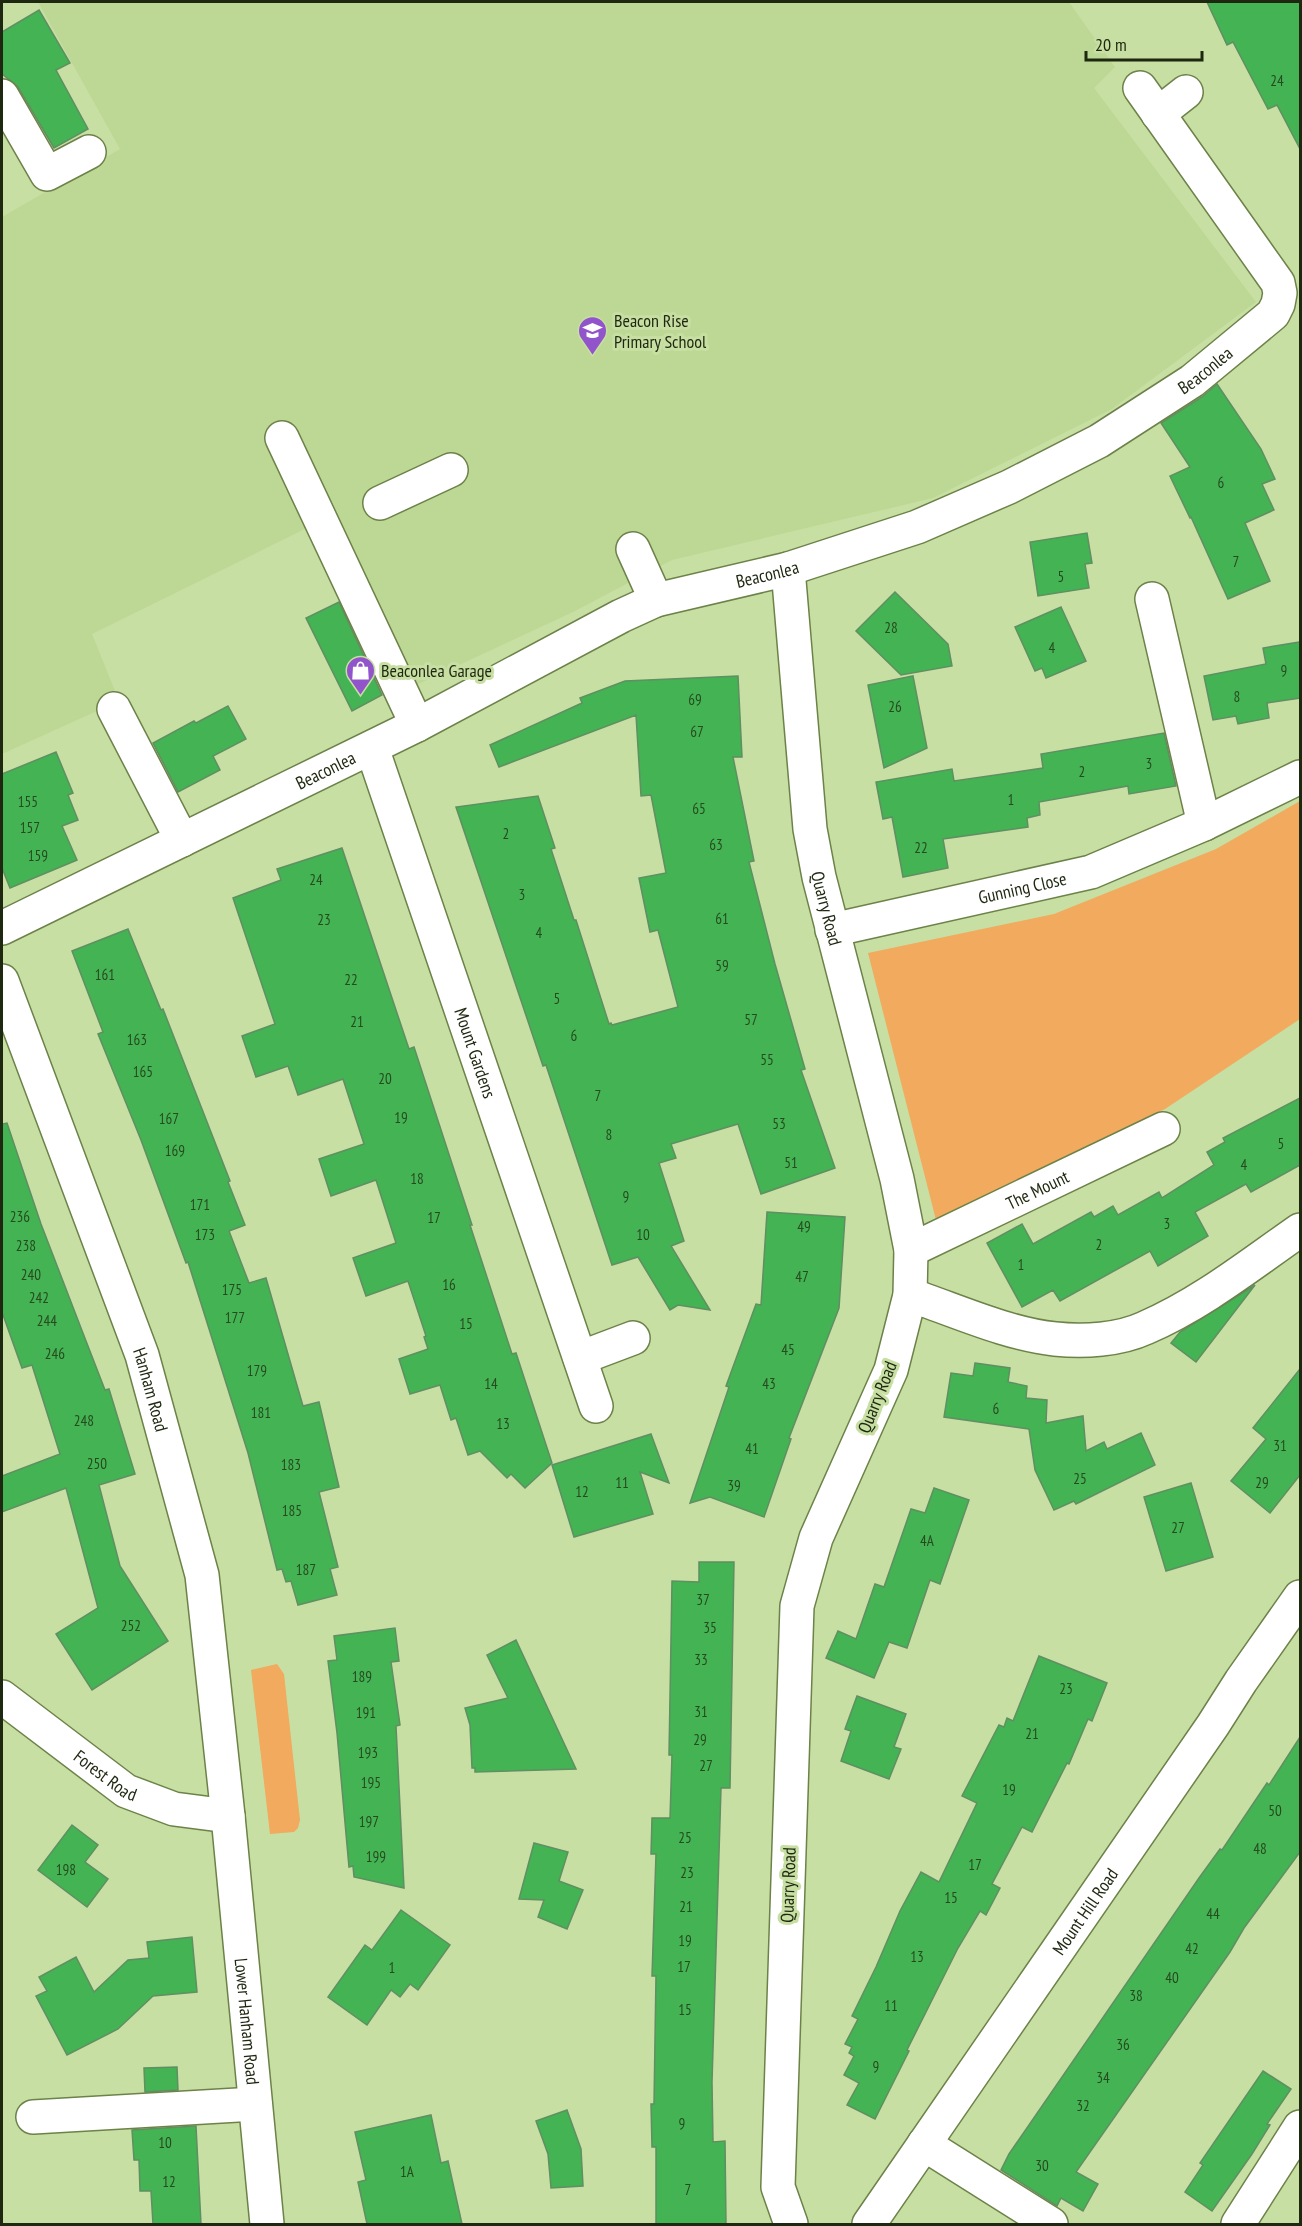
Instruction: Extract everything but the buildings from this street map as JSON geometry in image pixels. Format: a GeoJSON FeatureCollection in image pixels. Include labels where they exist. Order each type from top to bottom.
{"type":"FeatureCollection","features":[{"type":"Feature","properties":{"kind":"street","name":"Beaconlea"},"geometry":{"type":"LineString","coordinates":[[2,928],[372,748],[621,616],[656,600],[788,569],[917,527],[1009,488],[1089,446],[1192,381],[1273,314],[1280,293],[1278,283],[1149,101],[1186,92]]}},
{"type":"Feature","properties":{"kind":"street"},"geometry":{"type":"LineString","coordinates":[[2,96],[47,174],[89,152]]}},
{"type":"Feature","properties":{"kind":"street"},"geometry":{"type":"LineString","coordinates":[[282,438],[417,725]]}},
{"type":"Feature","properties":{"kind":"street"},"geometry":{"type":"LineString","coordinates":[[380,503],[451,470]]}},
{"type":"Feature","properties":{"kind":"street"},"geometry":{"type":"LineString","coordinates":[[633,549],[656,600]]}},
{"type":"Feature","properties":{"kind":"street","name":"Quarry Road"},"geometry":{"type":"LineString","coordinates":[[788,569],[810,829],[832,930],[897,1179],[910,1250],[910,1295],[891,1370],[816,1538],[797,1606],[778,2187],[791,2224]]}},
{"type":"Feature","properties":{"kind":"street"},"geometry":{"type":"LineString","coordinates":[[1152,599],[1204,824]]}},
{"type":"Feature","properties":{"kind":"street"},"geometry":{"type":"LineString","coordinates":[[114,709],[182,840]]}},
{"type":"Feature","properties":{"kind":"street","name":"Mount Gardens"},"geometry":{"type":"LineString","coordinates":[[372,748],[596,1407]]}},
{"type":"Feature","properties":{"kind":"street","name":"Gunning Close"},"geometry":{"type":"LineString","coordinates":[[832,930],[1091,872],[1204,824],[1300,777]]}},
{"type":"Feature","properties":{"kind":"street","name":"Hanham Road"},"geometry":{"type":"LineString","coordinates":[[3,990],[141,1355],[202,1575],[228,1816]]}},
{"type":"Feature","properties":{"kind":"street","name":"The Mount"},"geometry":{"type":"LineString","coordinates":[[910,1250],[1163,1129]]}},
{"type":"Feature","properties":{"kind":"street"},"geometry":{"type":"LineString","coordinates":[[910,1295],[1012,1329],[1054,1339],[1088,1340],[1124,1335],[1145,1328],[1198,1299],[1300,1230]]}},
{"type":"Feature","properties":{"kind":"street"},"geometry":{"type":"LineString","coordinates":[[580,1358],[633,1338]]}},
{"type":"Feature","properties":{"kind":"street","name":"Mount Hill Road"},"geometry":{"type":"LineString","coordinates":[[869,2224],[1300,1598]]}},
{"type":"Feature","properties":{"kind":"street","name":"Forest Road"},"geometry":{"type":"LineString","coordinates":[[2,1697],[126,1791],[174,1809],[228,1816]]}},
{"type":"Feature","properties":{"kind":"street","name":"Lower Hanham Road"},"geometry":{"type":"LineString","coordinates":[[228,1816],[267,2224]]}},
{"type":"Feature","properties":{"kind":"street"},"geometry":{"type":"LineString","coordinates":[[33,2117],[255,2104]]}},
{"type":"Feature","properties":{"kind":"street"},"geometry":{"type":"LineString","coordinates":[[1238,2224],[1300,2127]]}},
{"type":"Feature","properties":{"kind":"street"},"geometry":{"type":"LineString","coordinates":[[924,2144],[1052,2224]]}},
{"type":"Feature","properties":{"kind":"shaded area","name":"Beacon Rise Primary School"},"geometry":{"type":"Polygon","coordinates":[[[38,2],[1069,2],[1115,67],[1094,88],[1256,302],[1112,409],[933,498],[672,560],[573,612],[397,694],[309,527],[92,634],[119,701],[2,754],[2,217],[120,149],[38,2]]]}},
{"type":"Feature","properties":{"kind":"shaded area"},"geometry":{"type":"Polygon","coordinates":[[[1300,801],[1300,1019],[1165,1109],[936,1220],[868,953],[1054,914],[1216,849],[1300,801]]]}},
{"type":"Feature","properties":{"kind":"shaded area"},"geometry":{"type":"Polygon","coordinates":[[[277,1664],[284,1674],[300,1820],[294,1832],[270,1834],[251,1670],[277,1664]]]}},
{"type":"Feature","properties":{"kind":"place","name":"Beacon Rise Primary School"},"geometry":{"type":"Point","coordinates":[593,356]}},
{"type":"Feature","properties":{"kind":"place","name":"Beaconlea Garage"},"geometry":{"type":"Point","coordinates":[360,696]}}]}
